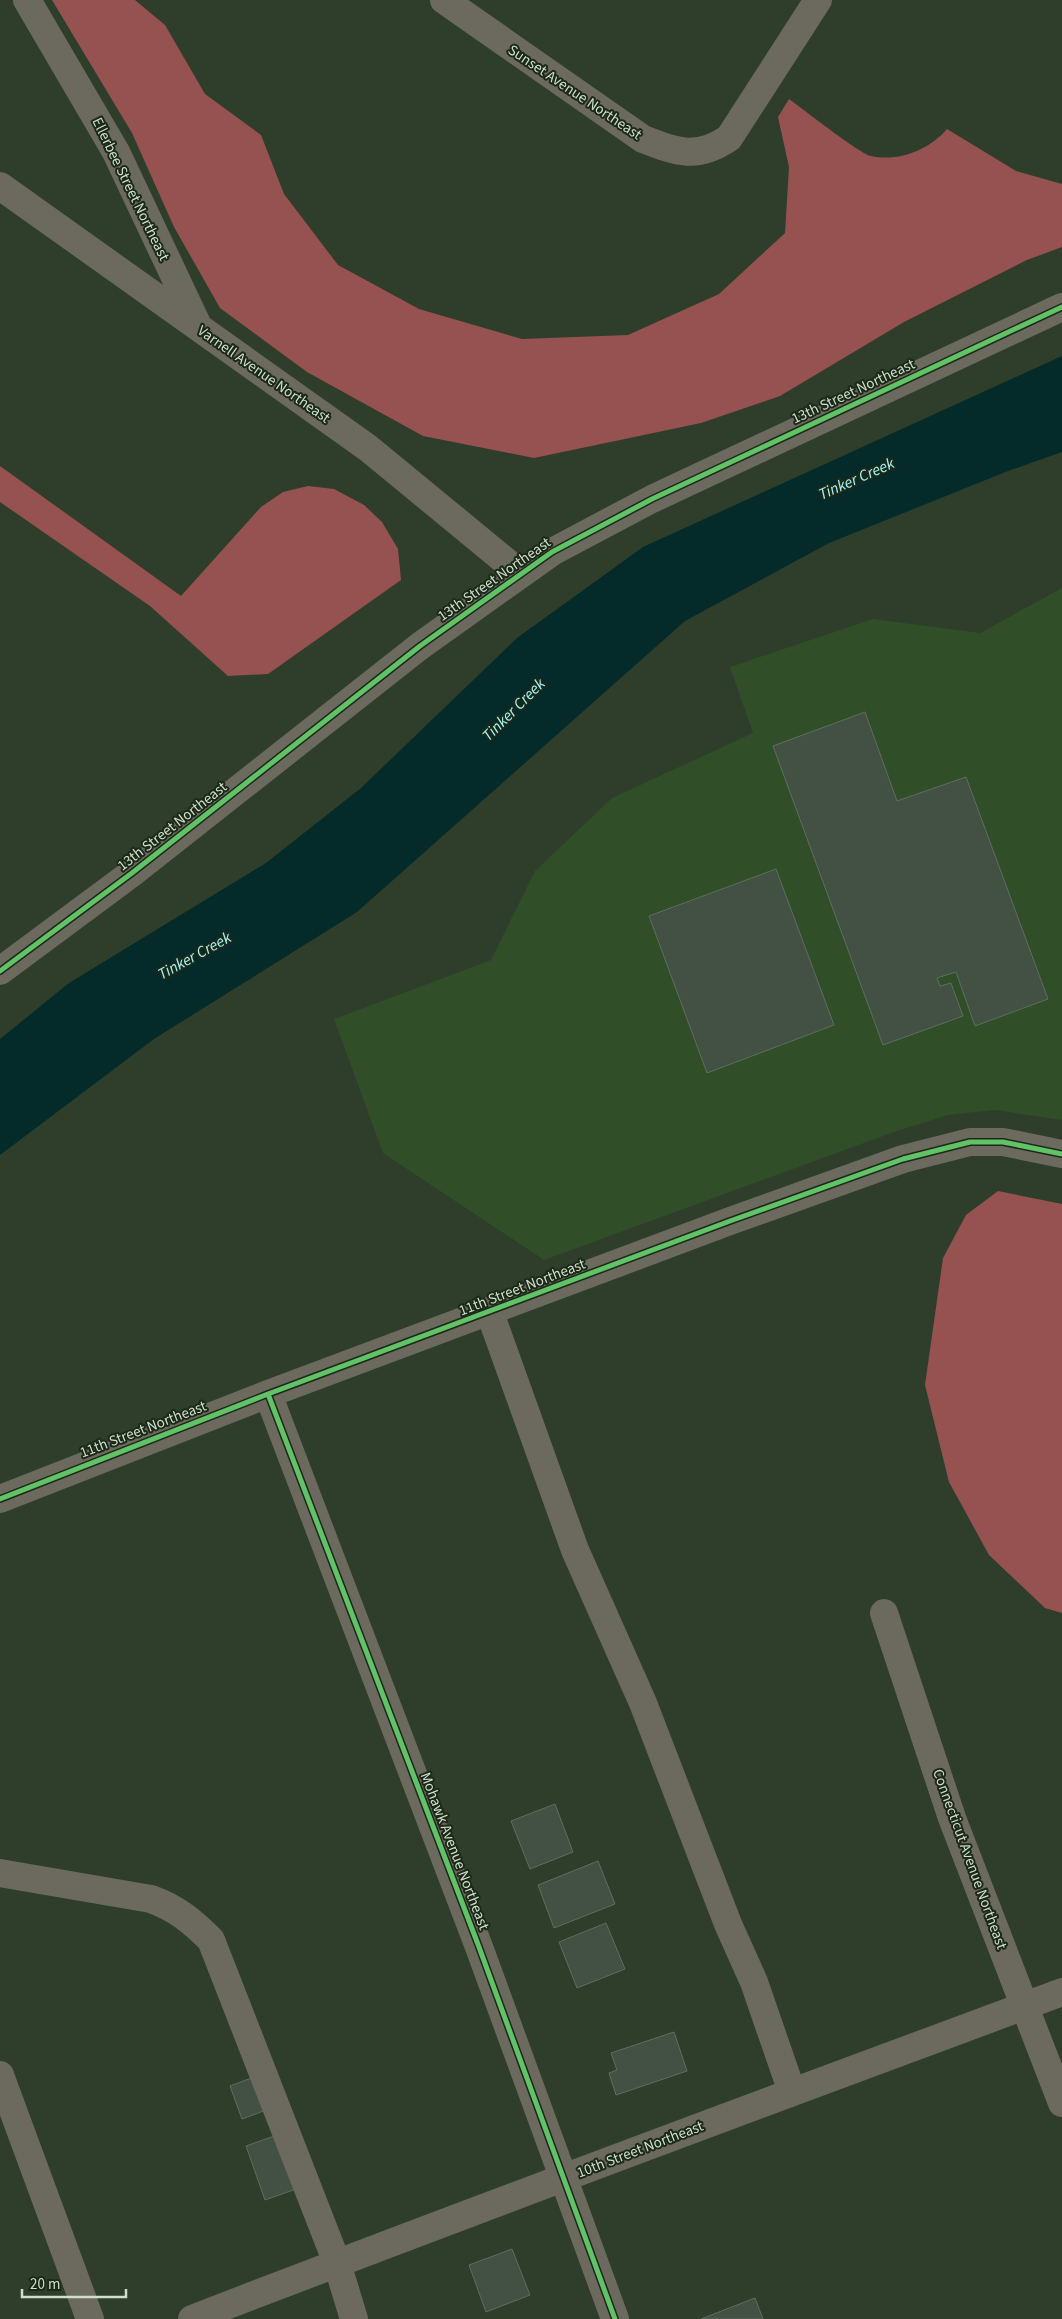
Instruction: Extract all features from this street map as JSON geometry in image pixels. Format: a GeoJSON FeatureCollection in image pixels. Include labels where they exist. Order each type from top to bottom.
{"type":"FeatureCollection","features":[{"type":"Feature","properties":{"kind":"street","name":"Ellerbee Street Northeast"},"geometry":{"type":"LineString","coordinates":[[27,0],[116,152],[198,329]]}},
{"type":"Feature","properties":{"kind":"street","name":"Sunset Avenue Northeast"},"geometry":{"type":"LineString","coordinates":[[444,0],[643,139],[676,151],[700,153],[715,148],[729,138],[818,0]]}},
{"type":"Feature","properties":{"kind":"street","name":"Varnell Avenue Northeast"},"geometry":{"type":"LineString","coordinates":[[0,186],[80,241],[198,329],[368,448],[520,573]]}},
{"type":"Feature","properties":{"kind":"street","name":"13th Street Northeast"},"geometry":{"type":"LineString","coordinates":[[0,971],[132,873],[420,646],[552,552],[652,500],[1062,307]]}},
{"type":"Feature","properties":{"kind":"street","name":"11th Street Northeast"},"geometry":{"type":"LineString","coordinates":[[0,1499],[268,1394],[490,1313],[730,1221],[903,1159],[950,1145],[970,1142],[1004,1142],[1062,1154]]}},
{"type":"Feature","properties":{"kind":"street"},"geometry":{"type":"LineString","coordinates":[[490,1313],[575,1550],[643,1704],[728,1924],[754,1982],[792,2092]]}},
{"type":"Feature","properties":{"kind":"street","name":"Mohawk Avenue Northeast"},"geometry":{"type":"LineString","coordinates":[[268,1394],[479,1946],[562,2180],[615,2319]]}},
{"type":"Feature","properties":{"kind":"street","name":"Connecticut Avenue Northeast"},"geometry":{"type":"LineString","coordinates":[[884,1613],[952,1818],[1062,2103]]}},
{"type":"Feature","properties":{"kind":"street"},"geometry":{"type":"LineString","coordinates":[[0,1873],[151,1899],[169,1905],[189,1918],[211,1940],[337,2263],[354,2319]]}},
{"type":"Feature","properties":{"kind":"street","name":"10th Street Northeast"},"geometry":{"type":"LineString","coordinates":[[192,2319],[562,2180],[647,2145],[1062,1992]]}},
{"type":"Feature","properties":{"kind":"street"},"geometry":{"type":"LineString","coordinates":[[0,2075],[90,2319]]}},
{"type":"Feature","properties":{"kind":"shaded area"},"geometry":{"type":"Polygon","coordinates":[[[52,0],[135,0],[165,25],[205,94],[261,135],[284,194],[338,265],[419,309],[522,339],[628,335],[719,294],[785,233],[789,167],[778,117],[789,99],[844,140],[871,156],[892,157],[913,153],[931,143],[947,129],[1016,171],[1062,184],[1062,247],[1027,260],[904,322],[780,396],[701,423],[534,458],[423,436],[307,372],[220,308],[174,227],[132,133],[52,0]]]}},
{"type":"Feature","properties":{"kind":"shaded area"},"geometry":{"type":"Polygon","coordinates":[[[0,466],[181,596],[261,507],[283,492],[308,486],[334,489],[364,505],[382,522],[398,549],[401,580],[268,674],[228,676],[150,606],[0,502],[0,466]]]}},
{"type":"Feature","properties":{"kind":"shaded area"},"geometry":{"type":"Polygon","coordinates":[[[1062,588],[1062,1120],[995,1110],[948,1115],[897,1131],[544,1260],[383,1153],[334,1019],[491,960],[535,871],[612,798],[753,733],[730,667],[873,619],[980,633],[1062,588]]]}},
{"type":"Feature","properties":{"kind":"shaded area"},"geometry":{"type":"Polygon","coordinates":[[[998,1191],[1062,1204],[1062,1613],[1045,1608],[989,1555],[949,1482],[925,1385],[943,1258],[966,1215],[998,1191]]]}},
{"type":"Feature","properties":{"kind":"water","name":"Tinker Creek"},"geometry":{"type":"Polygon","coordinates":[[[1062,356],[1062,452],[1008,471],[829,543],[685,621],[357,912],[154,1039],[0,1155],[0,1039],[69,983],[266,863],[361,788],[517,638],[643,547],[1062,356]]]}},
{"type":"Feature","properties":{"kind":"building"},"geometry":{"type":"Polygon","coordinates":[[[865,712],[897,801],[966,777],[1048,999],[975,1026],[956,972],[937,978],[940,986],[951,983],[963,1016],[883,1045],[773,746],[865,712]]]}},
{"type":"Feature","properties":{"kind":"building"},"geometry":{"type":"Polygon","coordinates":[[[776,869],[834,1025],[707,1073],[649,916],[776,869]]]}},
{"type":"Feature","properties":{"kind":"building"},"geometry":{"type":"Polygon","coordinates":[[[555,1804],[573,1852],[530,1869],[511,1821],[555,1804]]]}},
{"type":"Feature","properties":{"kind":"building"},"geometry":{"type":"Polygon","coordinates":[[[598,1861],[615,1904],[554,1928],[538,1885],[598,1861]]]}},
{"type":"Feature","properties":{"kind":"building"},"geometry":{"type":"Polygon","coordinates":[[[606,1923],[625,1969],[577,1988],[559,1942],[606,1923]]]}},
{"type":"Feature","properties":{"kind":"building"},"geometry":{"type":"Polygon","coordinates":[[[674,2032],[687,2071],[616,2095],[609,2073],[617,2070],[611,2053],[674,2032]]]}},
{"type":"Feature","properties":{"kind":"building"},"geometry":{"type":"Polygon","coordinates":[[[254,2077],[266,2110],[242,2119],[230,2086],[254,2077]]]}},
{"type":"Feature","properties":{"kind":"building"},"geometry":{"type":"Polygon","coordinates":[[[280,2134],[299,2188],[265,2200],[246,2146],[280,2134]]]}},
{"type":"Feature","properties":{"kind":"building"},"geometry":{"type":"Polygon","coordinates":[[[512,2249],[530,2295],[486,2312],[469,2265],[512,2249]]]}},
{"type":"Feature","properties":{"kind":"building"},"geometry":{"type":"Polygon","coordinates":[[[755,2298],[763,2319],[701,2319],[755,2298]]]}},
{"type":"Feature","properties":{"kind":"cycle path"},"geometry":{"type":"LineString","coordinates":[[0,971],[132,873],[420,646],[552,552],[652,499],[1062,307]]}},
{"type":"Feature","properties":{"kind":"cycle path"},"geometry":{"type":"LineString","coordinates":[[0,1499],[268,1394],[730,1221],[903,1159],[970,1142],[1003,1142],[1062,1154]]}},
{"type":"Feature","properties":{"kind":"cycle path"},"geometry":{"type":"LineString","coordinates":[[268,1394],[479,1947],[615,2319]]}}]}
